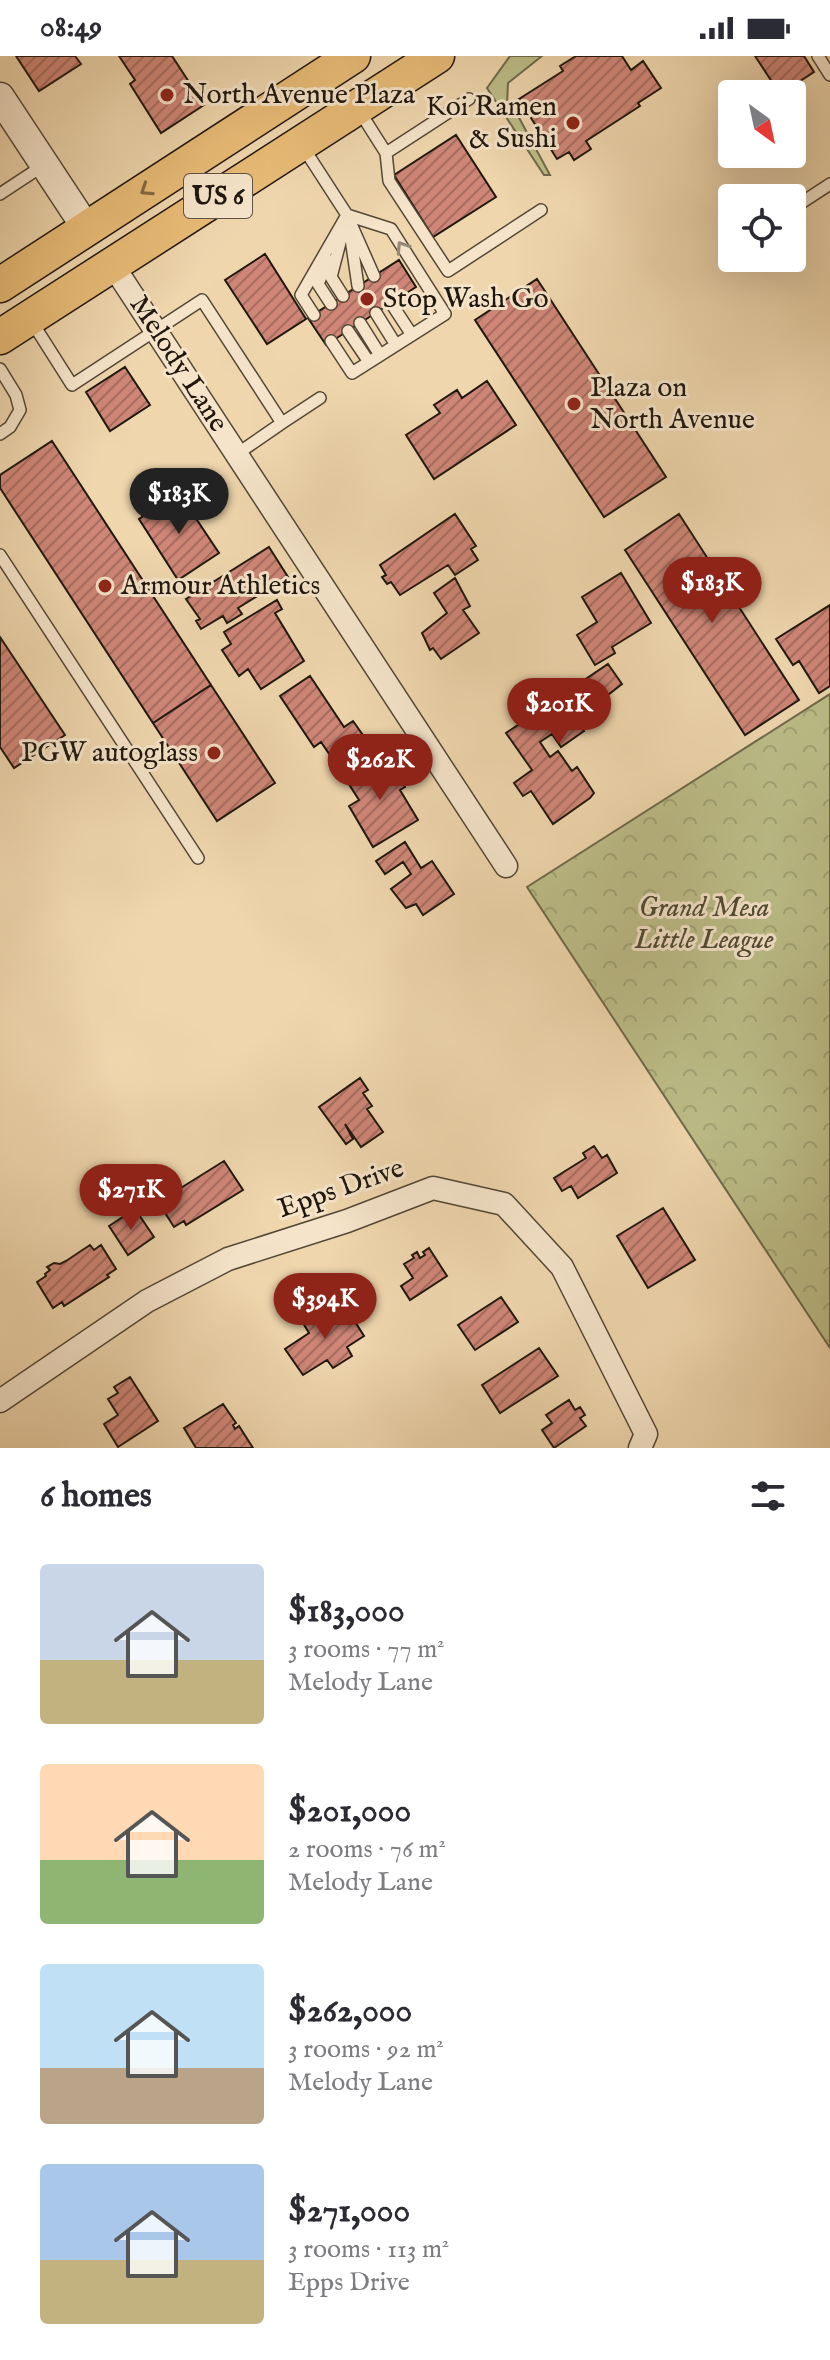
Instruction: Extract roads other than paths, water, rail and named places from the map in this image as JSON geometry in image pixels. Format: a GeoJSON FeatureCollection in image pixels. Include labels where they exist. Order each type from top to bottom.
{"type":"FeatureCollection","features":[{"type":"Feature","properties":{"kind":"main road","name":"US 6"},"geometry":{"type":"LineString","coordinates":[[0,285],[353,56]]}},
{"type":"Feature","properties":{"kind":"main road","name":"US 6"},"geometry":{"type":"LineString","coordinates":[[0,337],[15,318],[112,264],[437,56]]}},
{"type":"Feature","properties":{"kind":"main road"},"geometry":{"type":"LineString","coordinates":[[112,264],[133,227],[221,170],[266,113]]}},
{"type":"Feature","properties":{"kind":"main road"},"geometry":{"type":"LineString","coordinates":[[15,318],[70,273],[87,229]]}},
{"type":"Feature","properties":{"kind":"street"},"geometry":{"type":"LineString","coordinates":[[0,97],[87,229]]}},
{"type":"Feature","properties":{"kind":"street","name":"Melody Lane"},"geometry":{"type":"LineString","coordinates":[[112,264],[506,866]]}},
{"type":"Feature","properties":{"kind":"street","name":"Epps Drive"},"geometry":{"type":"LineString","coordinates":[[0,1401],[147,1301],[228,1259],[347,1221],[433,1188],[504,1204],[562,1267],[646,1434],[640,1448]]}},
{"type":"Feature","properties":{"kind":"lane"},"geometry":{"type":"LineString","coordinates":[[818,56],[830,75]]}},
{"type":"Feature","properties":{"kind":"lane"},"geometry":{"type":"LineString","coordinates":[[386,153],[469,99]]}},
{"type":"Feature","properties":{"kind":"lane"},"geometry":{"type":"LineString","coordinates":[[357,107],[386,153],[389,181],[448,271],[541,210]]}},
{"type":"Feature","properties":{"kind":"lane"},"geometry":{"type":"LineString","coordinates":[[301,143],[347,215],[374,276]]}},
{"type":"Feature","properties":{"kind":"lane"},"geometry":{"type":"LineString","coordinates":[[0,194],[44,165]]}},
{"type":"Feature","properties":{"kind":"lane"},"geometry":{"type":"LineString","coordinates":[[806,200],[830,184]]}},
{"type":"Feature","properties":{"kind":"lane"},"geometry":{"type":"LineString","coordinates":[[347,215],[358,286]]}},
{"type":"Feature","properties":{"kind":"lane"},"geometry":{"type":"LineString","coordinates":[[343,296],[331,277],[347,215]]}},
{"type":"Feature","properties":{"kind":"lane"},"geometry":{"type":"LineString","coordinates":[[331,304],[318,284],[347,215]]}},
{"type":"Feature","properties":{"kind":"lane"},"geometry":{"type":"LineString","coordinates":[[314,315],[301,295],[347,215]]}},
{"type":"Feature","properties":{"kind":"lane"},"geometry":{"type":"LineString","coordinates":[[331,341],[352,373],[445,314],[391,229],[347,215]]}},
{"type":"Feature","properties":{"kind":"lane"},"geometry":{"type":"LineString","coordinates":[[15,318],[72,385],[202,300],[282,423]]}},
{"type":"Feature","properties":{"kind":"lane"},"geometry":{"type":"LineString","coordinates":[[391,303],[412,335]]}},
{"type":"Feature","properties":{"kind":"lane"},"geometry":{"type":"LineString","coordinates":[[376,313],[396,345]]}},
{"type":"Feature","properties":{"kind":"lane"},"geometry":{"type":"LineString","coordinates":[[360,323],[380,355]]}},
{"type":"Feature","properties":{"kind":"lane"},"geometry":{"type":"LineString","coordinates":[[348,331],[369,362]]}},
{"type":"Feature","properties":{"kind":"lane"},"geometry":{"type":"LineString","coordinates":[[0,369],[16,395],[20,410],[10,427],[0,434]]}},
{"type":"Feature","properties":{"kind":"lane"},"geometry":{"type":"LineString","coordinates":[[237,454],[320,398]]}},
{"type":"Feature","properties":{"kind":"lane"},"geometry":{"type":"LineString","coordinates":[[0,555],[198,858]]}},
{"type":"Feature","properties":{"kind":"place","name":"North Avenue Plaza"},"geometry":{"type":"Point","coordinates":[167,95]}},
{"type":"Feature","properties":{"kind":"place","name":"Koi Ramen & Sushi"},"geometry":{"type":"Point","coordinates":[573,123]}},
{"type":"Feature","properties":{"kind":"place","name":"Stop Wash Go"},"geometry":{"type":"Point","coordinates":[367,299]}},
{"type":"Feature","properties":{"kind":"place","name":"Plaza on North Avenue"},"geometry":{"type":"Point","coordinates":[574,404]}},
{"type":"Feature","properties":{"kind":"place","name":"Armour Athletics"},"geometry":{"type":"Point","coordinates":[105,586]}},
{"type":"Feature","properties":{"kind":"place","name":"PGW autoglass"},"geometry":{"type":"Point","coordinates":[214,753]}},
{"type":"Feature","properties":{"kind":"park label","name":"Grand Mesa Little League"},"geometry":{"type":"Point","coordinates":[704,924]}}]}
